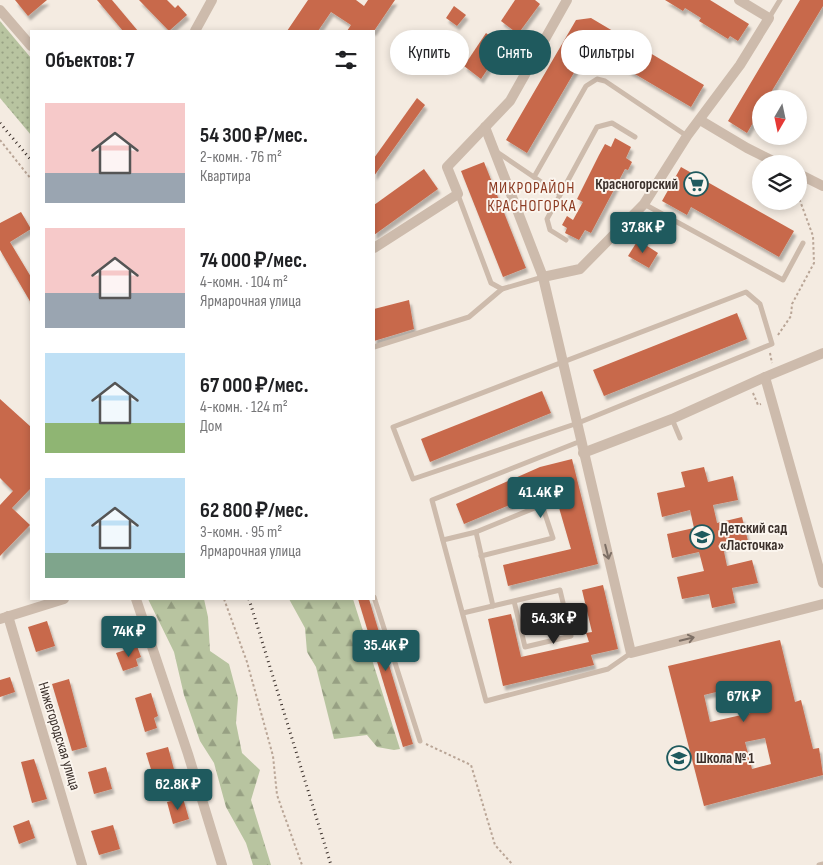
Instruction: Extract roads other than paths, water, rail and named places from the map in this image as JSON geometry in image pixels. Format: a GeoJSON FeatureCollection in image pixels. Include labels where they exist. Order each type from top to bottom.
{"type":"FeatureCollection","features":[{"type":"Feature","properties":{"kind":"street"},"geometry":{"type":"LineString","coordinates":[[197,30],[212,0]]}},
{"type":"Feature","properties":{"kind":"street"},"geometry":{"type":"LineString","coordinates":[[375,247],[458,194],[447,167],[510,101],[567,0]]}},
{"type":"Feature","properties":{"kind":"street"},"geometry":{"type":"LineString","coordinates":[[543,277],[580,269],[644,204],[687,136],[740,65],[769,18],[738,0]]}},
{"type":"Feature","properties":{"kind":"street"},"geometry":{"type":"LineString","coordinates":[[0,10],[30,45]]}},
{"type":"Feature","properties":{"kind":"street"},"geometry":{"type":"LineString","coordinates":[[700,120],[761,155]]}},
{"type":"Feature","properties":{"kind":"street"},"geometry":{"type":"LineString","coordinates":[[485,127],[543,277],[565,361],[583,453],[631,653],[823,604]]}},
{"type":"Feature","properties":{"kind":"street"},"geometry":{"type":"LineString","coordinates":[[807,178],[823,186]]}},
{"type":"Feature","properties":{"kind":"street"},"geometry":{"type":"LineString","coordinates":[[583,453],[672,419],[823,353]]}},
{"type":"Feature","properties":{"kind":"street"},"geometry":{"type":"LineString","coordinates":[[770,376],[823,583]]}},
{"type":"Feature","properties":{"kind":"street"},"geometry":{"type":"LineString","coordinates":[[4,618],[61,600]]}},
{"type":"Feature","properties":{"kind":"street"},"geometry":{"type":"LineString","coordinates":[[136,600],[222,865]]}},
{"type":"Feature","properties":{"kind":"street","name":"Нижегородская улица"},"geometry":{"type":"LineString","coordinates":[[4,618],[82,865]]}},
{"type":"Feature","properties":{"kind":"lane"},"geometry":{"type":"LineString","coordinates":[[769,18],[780,0]]}},
{"type":"Feature","properties":{"kind":"lane"},"geometry":{"type":"LineString","coordinates":[[534,177],[586,86],[597,80],[605,81],[687,136]]}},
{"type":"Feature","properties":{"kind":"lane"},"geometry":{"type":"LineString","coordinates":[[566,240],[550,230],[547,219],[559,194],[597,128],[612,123],[635,137]]}},
{"type":"Feature","properties":{"kind":"lane"},"geometry":{"type":"LineString","coordinates":[[494,150],[559,194]]}},
{"type":"Feature","properties":{"kind":"lane"},"geometry":{"type":"LineString","coordinates":[[458,194],[491,283],[502,289]]}},
{"type":"Feature","properties":{"kind":"lane"},"geometry":{"type":"LineString","coordinates":[[644,204],[783,280],[804,243]]}},
{"type":"Feature","properties":{"kind":"lane"},"geometry":{"type":"LineString","coordinates":[[375,347],[469,317],[502,289],[543,277]]}},
{"type":"Feature","properties":{"kind":"lane"},"geometry":{"type":"LineString","coordinates":[[746,292],[760,304],[772,344],[578,423],[413,479],[393,427],[565,361],[746,292]]}},
{"type":"Feature","properties":{"kind":"lane"},"geometry":{"type":"LineString","coordinates":[[672,419],[680,438]]}},
{"type":"Feature","properties":{"kind":"lane"},"geometry":{"type":"LineString","coordinates":[[581,442],[432,500],[486,701],[608,669],[631,653]]}},
{"type":"Feature","properties":{"kind":"lane"},"geometry":{"type":"LineString","coordinates":[[443,540],[476,532],[542,505],[553,538],[481,556]]}},
{"type":"Feature","properties":{"kind":"lane"},"geometry":{"type":"LineString","coordinates":[[476,532],[493,606]]}},
{"type":"Feature","properties":{"kind":"lane"},"geometry":{"type":"LineString","coordinates":[[463,613],[560,590],[571,636],[525,647],[514,601]]}},
{"type":"Feature","properties":{"kind":"lane"},"geometry":{"type":"LineString","coordinates":[[375,600],[420,741]]}},
{"type":"Feature","properties":{"kind":"lane"},"geometry":{"type":"LineString","coordinates":[[819,865],[823,864]]}},
{"type":"Feature","properties":{"kind":"railway"},"geometry":{"type":"LineString","coordinates":[[0,123],[30,159]]}},
{"type":"Feature","properties":{"kind":"railway"},"geometry":{"type":"LineString","coordinates":[[249,600],[331,865]]}},
{"type":"Feature","properties":{"kind":"place","name":"Красногорский"},"geometry":{"type":"Point","coordinates":[696,184]}},
{"type":"Feature","properties":{"kind":"place","name":"Детский сад «Ласточка»"},"geometry":{"type":"Point","coordinates":[702,537]}},
{"type":"Feature","properties":{"kind":"place","name":"Школа № 1"},"geometry":{"type":"Point","coordinates":[679,758]}},
{"type":"Feature","properties":{"kind":"district","name":"МИКРОРАЙОН КРАСНОГОРКА"},"geometry":{"type":"Point","coordinates":[532,197]}}]}
